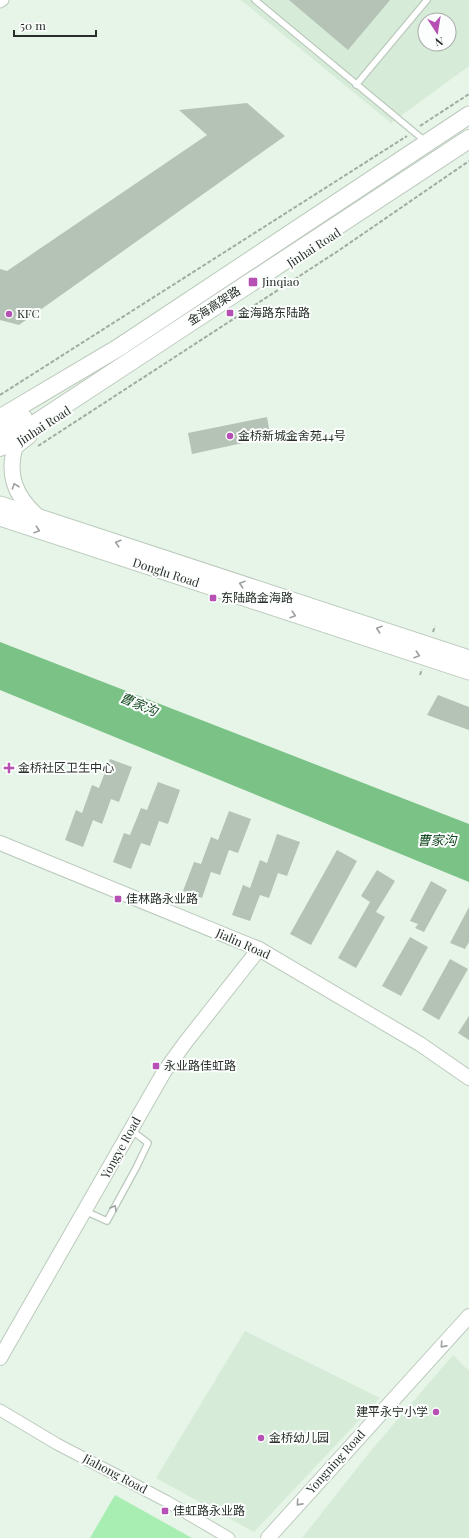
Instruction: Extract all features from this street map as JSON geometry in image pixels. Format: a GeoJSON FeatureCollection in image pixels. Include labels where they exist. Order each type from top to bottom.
{"type":"FeatureCollection","features":[{"type":"Feature","properties":{"kind":"highway","name":"金海高架路"},"geometry":{"type":"LineString","coordinates":[[0,432],[469,127]]}},
{"type":"Feature","properties":{"kind":"highway","name":"金海高架路"},"geometry":{"type":"LineString","coordinates":[[0,447],[469,139]]}},
{"type":"Feature","properties":{"kind":"main road","name":"Jinhai Road"},"geometry":{"type":"LineString","coordinates":[[0,418],[118,348],[469,115]]}},
{"type":"Feature","properties":{"kind":"main road","name":"Jinhai Road"},"geometry":{"type":"LineString","coordinates":[[0,455],[32,442],[219,310],[469,147]]}},
{"type":"Feature","properties":{"kind":"main road"},"geometry":{"type":"LineString","coordinates":[[32,442],[15,447],[12,463],[12,474],[20,498],[38,517]]}},
{"type":"Feature","properties":{"kind":"main road","name":"Donglu Road"},"geometry":{"type":"LineString","coordinates":[[0,504],[469,658]]}},
{"type":"Feature","properties":{"kind":"main road","name":"Donglu Road"},"geometry":{"type":"LineString","coordinates":[[0,518],[469,672]]}},
{"type":"Feature","properties":{"kind":"street","name":"Jialin Road"},"geometry":{"type":"LineString","coordinates":[[0,843],[259,949],[420,1044],[469,1078]]}},
{"type":"Feature","properties":{"kind":"street","name":"Yongye Road"},"geometry":{"type":"LineString","coordinates":[[0,1358],[161,1078],[174,1058],[259,949]]}},
{"type":"Feature","properties":{"kind":"street","name":"Yongning Road"},"geometry":{"type":"LineString","coordinates":[[268,1538],[469,1316]]}},
{"type":"Feature","properties":{"kind":"street","name":"Jiahong Road"},"geometry":{"type":"LineString","coordinates":[[0,1410],[57,1444],[166,1501],[229,1538]]}},
{"type":"Feature","properties":{"kind":"lane"},"geometry":{"type":"LineString","coordinates":[[255,0],[427,143]]}},
{"type":"Feature","properties":{"kind":"lane"},"geometry":{"type":"LineString","coordinates":[[356,85],[427,0]]}},
{"type":"Feature","properties":{"kind":"lane"},"geometry":{"type":"LineString","coordinates":[[85,1211],[107,1221],[148,1143],[131,1130]]}},
{"type":"Feature","properties":{"kind":"path"},"geometry":{"type":"LineString","coordinates":[[0,395],[469,94]]}},
{"type":"Feature","properties":{"kind":"path"},"geometry":{"type":"LineString","coordinates":[[32,442],[338,251],[469,161]]}},
{"type":"Feature","properties":{"kind":"shaded area"},"geometry":{"type":"Polygon","coordinates":[[[241,0],[469,0],[469,66],[391,123],[241,0]]]}},
{"type":"Feature","properties":{"kind":"shaded area","name":"金桥幼儿园"},"geometry":{"type":"Polygon","coordinates":[[[245,1331],[380,1398],[254,1532],[156,1478],[245,1331]]]}},
{"type":"Feature","properties":{"kind":"shaded area","name":"建平永宁小学"},"geometry":{"type":"Polygon","coordinates":[[[453,1355],[469,1371],[469,1538],[302,1538],[369,1453],[453,1355]]]}},
{"type":"Feature","properties":{"kind":"shaded area"},"geometry":{"type":"Polygon","coordinates":[[[115,1495],[192,1538],[90,1538],[115,1495]]]}},
{"type":"Feature","properties":{"kind":"water","name":"曹家沟"},"geometry":{"type":"Polygon","coordinates":[[[0,642],[469,824],[469,882],[0,690],[0,642]]]}},
{"type":"Feature","properties":{"kind":"building"},"geometry":{"type":"Polygon","coordinates":[[[289,0],[390,0],[348,50],[289,0]]]}},
{"type":"Feature","properties":{"kind":"building"},"geometry":{"type":"Polygon","coordinates":[[[247,103],[285,136],[19,325],[0,320],[0,269],[7,271],[207,135],[179,110],[247,103]]]}},
{"type":"Feature","properties":{"kind":"building","name":"金桥新城金舍苑44号"},"geometry":{"type":"Polygon","coordinates":[[[267,417],[271,440],[253,443],[252,441],[192,454],[188,433],[267,417]]]}},
{"type":"Feature","properties":{"kind":"building"},"geometry":{"type":"Polygon","coordinates":[[[438,695],[469,707],[469,730],[427,715],[438,695]]]}},
{"type":"Feature","properties":{"kind":"building"},"geometry":{"type":"Polygon","coordinates":[[[110,759],[132,767],[119,802],[111,799],[102,824],[93,820],[83,847],[65,840],[76,810],[82,813],[92,785],[99,788],[110,759]]]}},
{"type":"Feature","properties":{"kind":"building"},"geometry":{"type":"Polygon","coordinates":[[[158,782],[180,790],[168,824],[159,821],[150,846],[141,843],[131,869],[113,862],[124,833],[130,835],[141,808],[147,810],[158,782]]]}},
{"type":"Feature","properties":{"kind":"building"},"geometry":{"type":"Polygon","coordinates":[[[229,811],[251,819],[238,853],[229,850],[220,875],[211,872],[202,898],[183,891],[194,862],[201,864],[211,837],[218,840],[229,811]]]}},
{"type":"Feature","properties":{"kind":"building"},"geometry":{"type":"Polygon","coordinates":[[[277,834],[300,842],[287,876],[278,873],[269,898],[260,895],[250,921],[232,915],[243,885],[250,888],[260,860],[267,863],[277,834]]]}},
{"type":"Feature","properties":{"kind":"building"},"geometry":{"type":"Polygon","coordinates":[[[337,850],[357,861],[311,945],[290,934],[337,850]]]}},
{"type":"Feature","properties":{"kind":"building"},"geometry":{"type":"Polygon","coordinates":[[[377,870],[395,881],[376,912],[385,917],[356,968],[338,958],[370,902],[361,896],[377,870]]]}},
{"type":"Feature","properties":{"kind":"building"},"geometry":{"type":"Polygon","coordinates":[[[431,881],[447,890],[424,932],[415,928],[418,924],[410,921],[431,881]]]}},
{"type":"Feature","properties":{"kind":"building"},"geometry":{"type":"Polygon","coordinates":[[[469,907],[469,942],[465,949],[450,943],[469,907]]]}},
{"type":"Feature","properties":{"kind":"building"},"geometry":{"type":"Polygon","coordinates":[[[410,937],[428,947],[401,996],[382,986],[410,937]]]}},
{"type":"Feature","properties":{"kind":"building"},"geometry":{"type":"Polygon","coordinates":[[[450,959],[468,969],[439,1020],[422,1010],[450,959]]]}},
{"type":"Feature","properties":{"kind":"building"},"geometry":{"type":"Polygon","coordinates":[[[469,1016],[469,1040],[458,1033],[469,1016]]]}},
{"type":"Feature","properties":{"kind":"place","name":"Jinqiao"},"geometry":{"type":"Point","coordinates":[253,282]}},
{"type":"Feature","properties":{"kind":"place","name":"金海路东陆路"},"geometry":{"type":"Point","coordinates":[230,313]}},
{"type":"Feature","properties":{"kind":"place","name":"KFC"},"geometry":{"type":"Point","coordinates":[9,314]}},
{"type":"Feature","properties":{"kind":"place","name":"金桥新城金舍苑44号"},"geometry":{"type":"Point","coordinates":[230,436]}},
{"type":"Feature","properties":{"kind":"place","name":"东陆路金海路"},"geometry":{"type":"Point","coordinates":[213,598]}},
{"type":"Feature","properties":{"kind":"place","name":"金桥社区卫生中心"},"geometry":{"type":"Point","coordinates":[9,768]}},
{"type":"Feature","properties":{"kind":"place","name":"佳林路永业路"},"geometry":{"type":"Point","coordinates":[118,899]}},
{"type":"Feature","properties":{"kind":"place","name":"永业路佳虹路"},"geometry":{"type":"Point","coordinates":[156,1066]}},
{"type":"Feature","properties":{"kind":"place","name":"建平永宁小学"},"geometry":{"type":"Point","coordinates":[436,1412]}},
{"type":"Feature","properties":{"kind":"place","name":"金桥幼儿园"},"geometry":{"type":"Point","coordinates":[261,1438]}},
{"type":"Feature","properties":{"kind":"place","name":"佳虹路永业路"},"geometry":{"type":"Point","coordinates":[165,1511]}}]}
